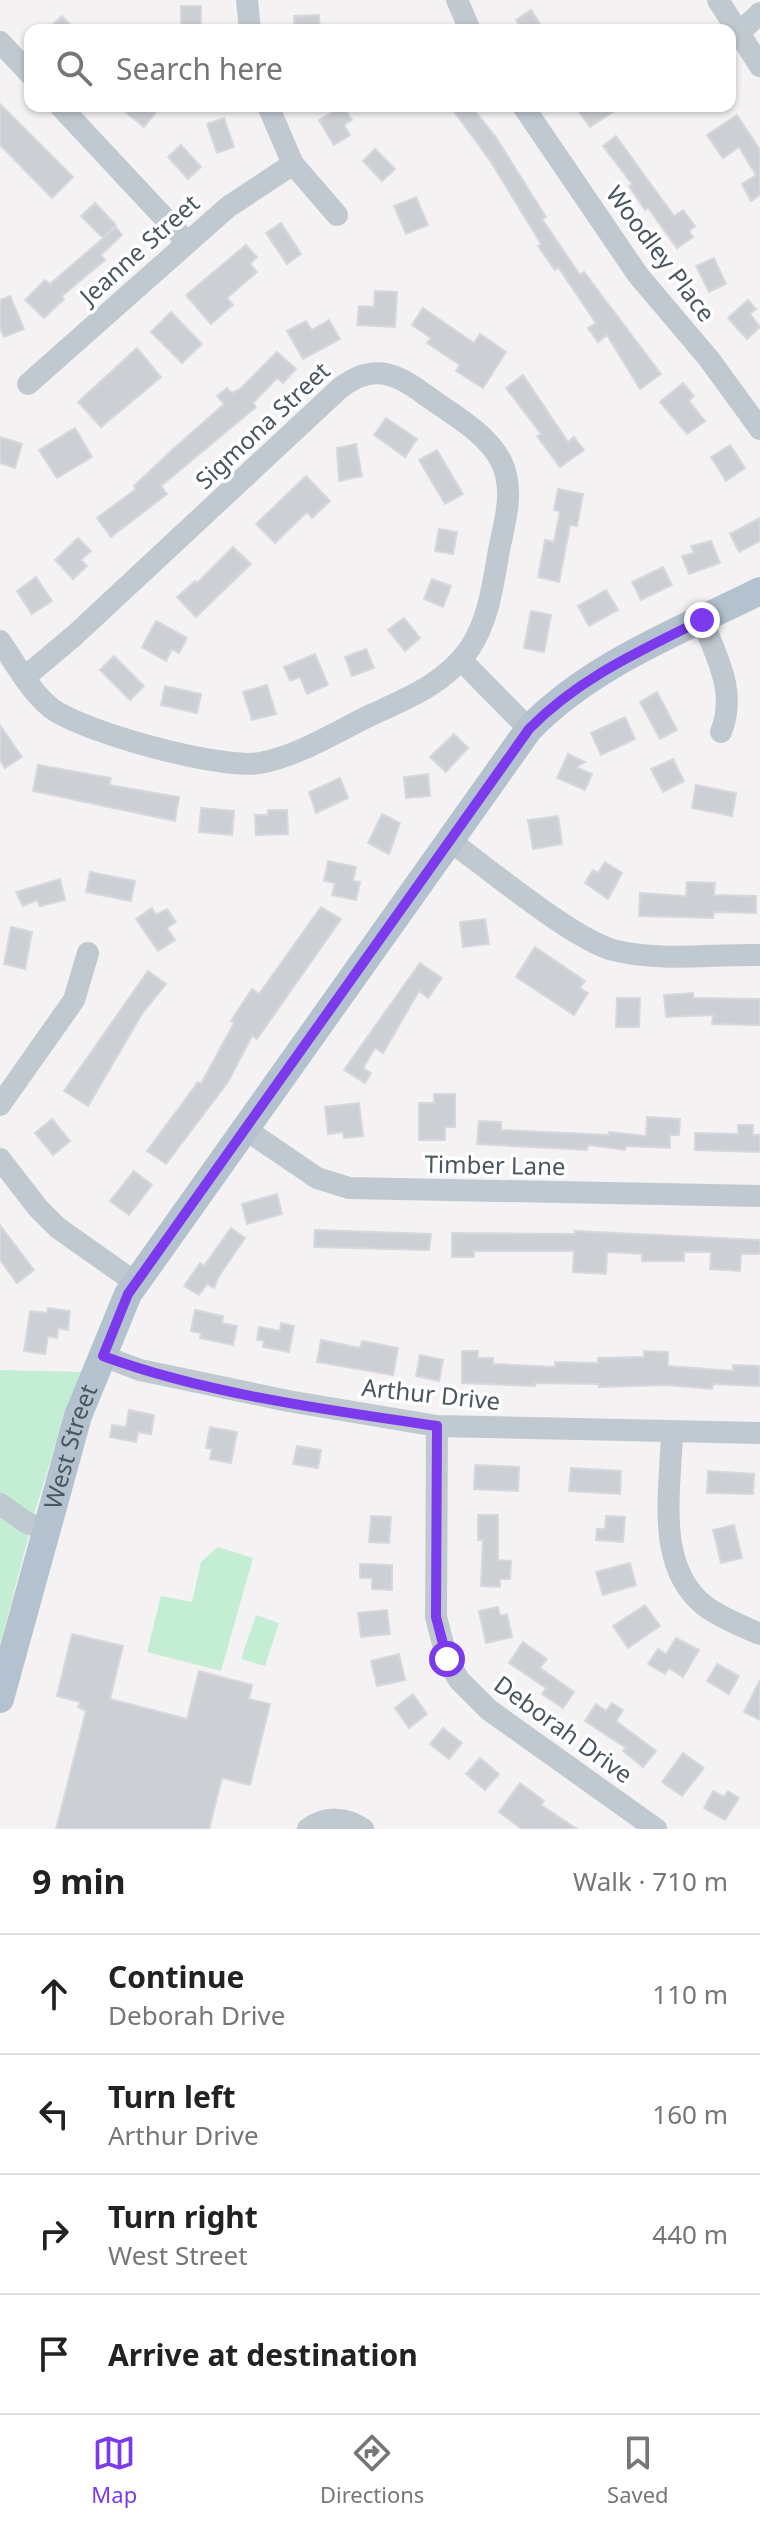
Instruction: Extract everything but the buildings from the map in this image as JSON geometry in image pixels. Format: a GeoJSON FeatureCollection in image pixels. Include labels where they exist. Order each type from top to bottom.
{"type":"FeatureCollection","features":[{"type":"Feature","properties":{"kind":"main road","name":"West Street"},"geometry":{"type":"LineString","coordinates":[[0,1699],[44,1528],[78,1416],[136,1283],[529,729],[572,689],[598,672],[760,591]]}},
{"type":"Feature","properties":{"kind":"street"},"geometry":{"type":"LineString","coordinates":[[247,0],[249,24]]}},
{"type":"Feature","properties":{"kind":"street"},"geometry":{"type":"LineString","coordinates":[[457,0],[467,24]]}},
{"type":"Feature","properties":{"kind":"street"},"geometry":{"type":"LineString","coordinates":[[718,0],[733,24]]}},
{"type":"Feature","properties":{"kind":"street"},"geometry":{"type":"LineString","coordinates":[[739,33],[760,13]]}},
{"type":"Feature","properties":{"kind":"street"},"geometry":{"type":"LineString","coordinates":[[736,28],[760,66]]}},
{"type":"Feature","properties":{"kind":"street"},"geometry":{"type":"LineString","coordinates":[[0,42],[24,68]]}},
{"type":"Feature","properties":{"kind":"street"},"geometry":{"type":"LineString","coordinates":[[66,112],[187,242]]}},
{"type":"Feature","properties":{"kind":"street"},"geometry":{"type":"LineString","coordinates":[[271,112],[293,164],[337,215]]}},
{"type":"Feature","properties":{"kind":"street","name":"Woodley Place"},"geometry":{"type":"LineString","coordinates":[[527,112],[638,275],[709,359],[760,429]]}},
{"type":"Feature","properties":{"kind":"street","name":"Jeanne Street"},"geometry":{"type":"LineString","coordinates":[[28,384],[228,207],[293,164]]}},
{"type":"Feature","properties":{"kind":"street","name":"Sigmona Street"},"geometry":{"type":"LineString","coordinates":[[25,677],[75,635],[339,389],[352,379],[372,372],[387,372],[407,381],[486,440],[505,471],[508,504],[488,608],[461,660]]}},
{"type":"Feature","properties":{"kind":"street"},"geometry":{"type":"LineString","coordinates":[[702,620],[728,687],[729,702],[721,732]]}},
{"type":"Feature","properties":{"kind":"street"},"geometry":{"type":"LineString","coordinates":[[0,641],[48,706],[76,723],[237,765],[276,759],[424,691],[461,660],[529,729]]}},
{"type":"Feature","properties":{"kind":"street"},"geometry":{"type":"LineString","coordinates":[[450,841],[572,928],[610,949],[672,955],[760,955]]}},
{"type":"Feature","properties":{"kind":"street"},"geometry":{"type":"LineString","coordinates":[[0,1105],[74,1000],[88,953]]}},
{"type":"Feature","properties":{"kind":"street","name":"Timber Lane"},"geometry":{"type":"LineString","coordinates":[[245,1129],[317,1178],[349,1188],[760,1196]]}},
{"type":"Feature","properties":{"kind":"street"},"geometry":{"type":"LineString","coordinates":[[0,1159],[58,1228],[136,1283]]}},
{"type":"Feature","properties":{"kind":"street","name":"Arthur Drive"},"geometry":{"type":"LineString","coordinates":[[103,1356],[140,1370],[258,1395],[437,1426],[760,1433]]}},
{"type":"Feature","properties":{"kind":"street","name":"Deborah Drive"},"geometry":{"type":"LineString","coordinates":[[437,1426],[436,1617],[447,1659],[466,1688],[489,1710],[656,1829]]}},
{"type":"Feature","properties":{"kind":"street"},"geometry":{"type":"LineString","coordinates":[[672,1431],[670,1543],[680,1578],[706,1606],[760,1634]]}},
{"type":"Feature","properties":{"kind":"street"},"geometry":{"type":"LineString","coordinates":[[0,1504],[27,1523],[44,1528]]}},
{"type":"Feature","properties":{"kind":"street"},"geometry":{"type":"LineString","coordinates":[[308,1829],[321,1820],[337,1819],[363,1829]]}},
{"type":"Feature","properties":{"kind":"green space"},"geometry":{"type":"Polygon","coordinates":[[[0,1370],[85,1372],[58,1436],[32,1521],[0,1499],[0,1370]]]}},
{"type":"Feature","properties":{"kind":"green space"},"geometry":{"type":"Polygon","coordinates":[[[0,1515],[29,1535],[0,1645],[0,1515]]]}},
{"type":"Feature","properties":{"kind":"green space"},"geometry":{"type":"Polygon","coordinates":[[[218,1547],[253,1558],[221,1671],[147,1652],[161,1596],[192,1602],[201,1562],[218,1547]]]}},
{"type":"Feature","properties":{"kind":"green space"},"geometry":{"type":"Polygon","coordinates":[[[256,1615],[279,1623],[265,1666],[241,1659],[256,1615]]]}},
{"type":"Feature","properties":{"kind":"route"},"geometry":{"type":"LineString","coordinates":[[447,1659],[436,1617],[437,1426],[359,1415],[140,1370],[103,1356],[128,1294],[529,729],[572,689],[598,672],[702,620]]}}]}
